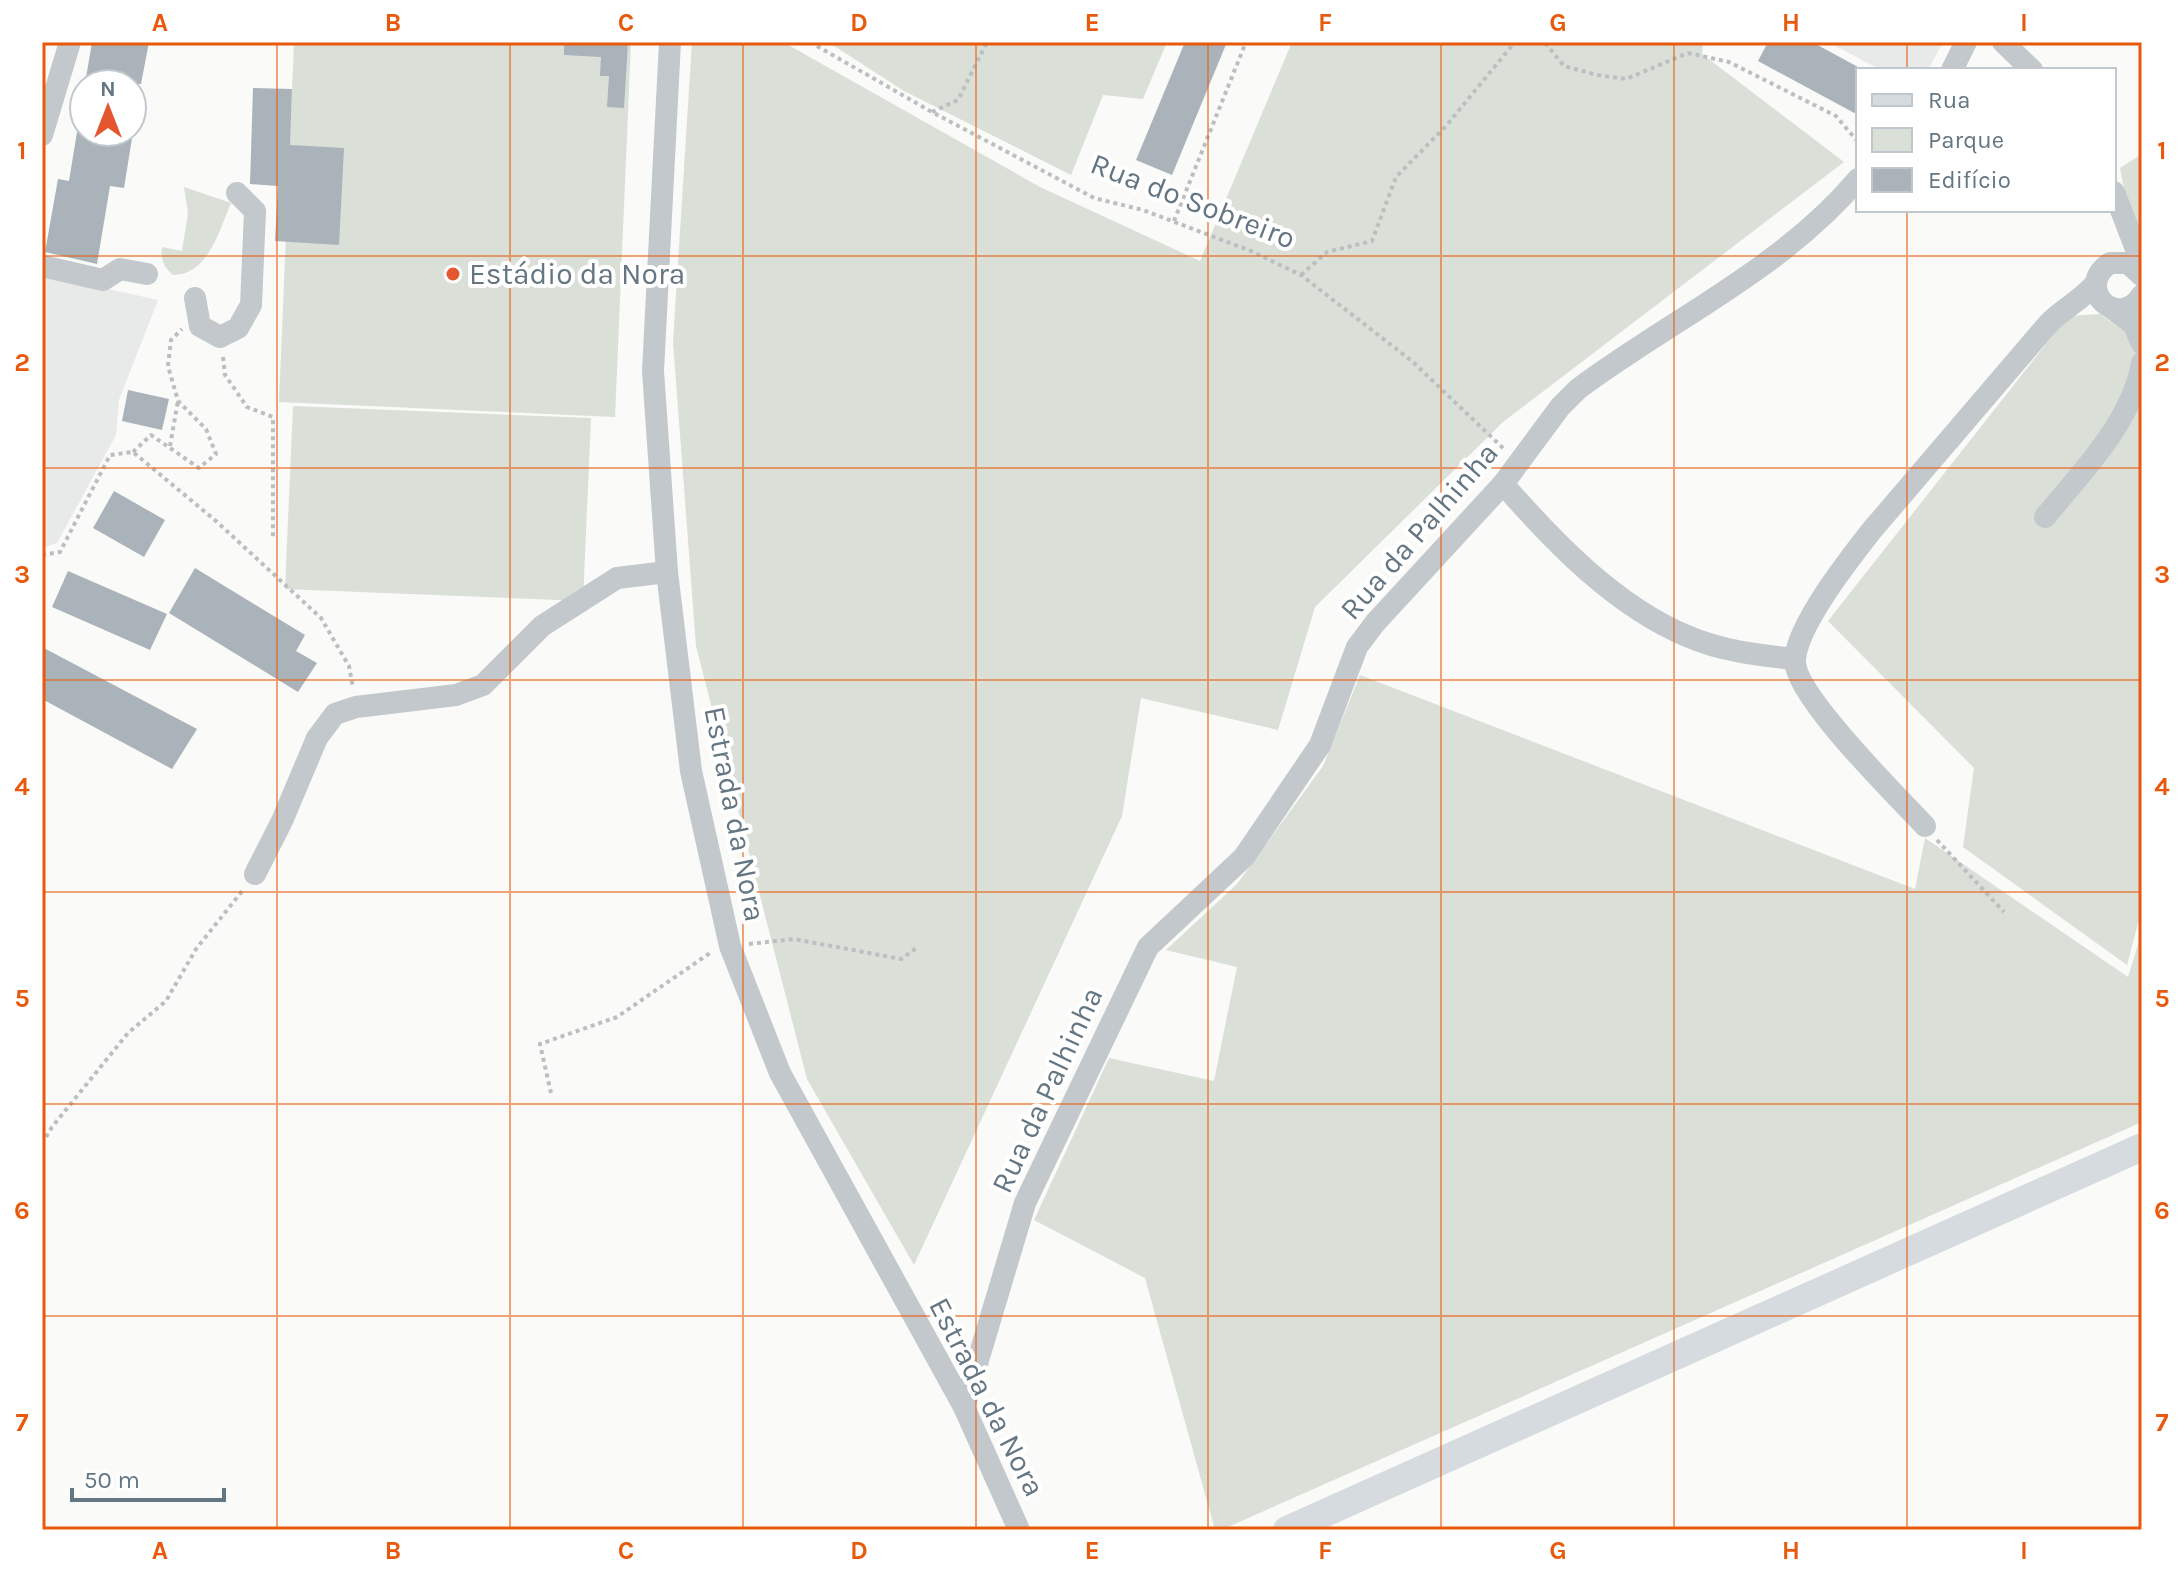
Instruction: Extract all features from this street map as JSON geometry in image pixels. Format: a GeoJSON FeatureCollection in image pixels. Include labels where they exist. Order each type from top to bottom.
{"type":"FeatureCollection","features":[{"type":"Feature","properties":{"kind":"main road"},"geometry":{"type":"LineString","coordinates":[[1287,1530],[2142,1147]]}},
{"type":"Feature","properties":{"kind":"street"},"geometry":{"type":"LineString","coordinates":[[42,135],[70,42]]}},
{"type":"Feature","properties":{"kind":"street","name":"Estrada da Nora"},"geometry":{"type":"LineString","coordinates":[[670,42],[653,371],[667,572],[691,771],[730,946],[780,1073],[964,1407],[1019,1530]]}},
{"type":"Feature","properties":{"kind":"street"},"geometry":{"type":"LineString","coordinates":[[1953,68],[1966,42]]}},
{"type":"Feature","properties":{"kind":"street"},"geometry":{"type":"LineString","coordinates":[[2003,42],[2030,68]]}},
{"type":"Feature","properties":{"kind":"street","name":"Rua da Palhinha"},"geometry":{"type":"LineString","coordinates":[[964,1407],[1025,1203],[1148,947],[1244,857],[1320,745],[1357,647],[1375,623],[1503,484],[1560,407],[1578,389],[1765,266],[1836,205],[1856,181]]}},
{"type":"Feature","properties":{"kind":"street"},"geometry":{"type":"LineString","coordinates":[[195,298],[200,326],[220,337],[238,328],[251,305],[255,211],[237,193]]}},
{"type":"Feature","properties":{"kind":"street"},"geometry":{"type":"LineString","coordinates":[[2116,197],[2142,275]]}},
{"type":"Feature","properties":{"kind":"street"},"geometry":{"type":"LineString","coordinates":[[2126,222],[2124,241],[2110,263],[2098,274],[2096,283],[2098,297],[2134,325],[2142,344]]}},
{"type":"Feature","properties":{"kind":"street"},"geometry":{"type":"LineString","coordinates":[[2110,263],[2128,263],[2142,275]]}},
{"type":"Feature","properties":{"kind":"street"},"geometry":{"type":"LineString","coordinates":[[42,266],[103,280],[120,269],[147,274]]}},
{"type":"Feature","properties":{"kind":"street"},"geometry":{"type":"LineString","coordinates":[[1925,826],[1834,726],[1796,674],[1798,642],[1851,556],[2064,307],[2096,283]]}},
{"type":"Feature","properties":{"kind":"street"},"geometry":{"type":"LineString","coordinates":[[2064,307],[2084,302],[2127,309],[2142,295]]}},
{"type":"Feature","properties":{"kind":"street"},"geometry":{"type":"LineString","coordinates":[[2045,517],[2115,430],[2142,363]]}},
{"type":"Feature","properties":{"kind":"street"},"geometry":{"type":"LineString","coordinates":[[1503,484],[1548,535],[1636,610],[1700,641],[1739,652],[1795,659]]}},
{"type":"Feature","properties":{"kind":"street"},"geometry":{"type":"LineString","coordinates":[[255,874],[282,821],[317,738],[335,714],[356,707],[456,695],[483,685],[542,626],[617,578],[667,572]]}},
{"type":"Feature","properties":{"kind":"path","name":"Rua do Sobreiro"},"geometry":{"type":"LineString","coordinates":[[810,42],[932,112],[1094,198],[1143,210],[1251,251],[1301,275],[1413,362],[1520,464]]}},
{"type":"Feature","properties":{"kind":"path"},"geometry":{"type":"LineString","coordinates":[[932,112],[958,100],[987,42]]}},
{"type":"Feature","properties":{"kind":"path"},"geometry":{"type":"LineString","coordinates":[[1173,222],[1246,42]]}},
{"type":"Feature","properties":{"kind":"path"},"geometry":{"type":"LineString","coordinates":[[1301,275],[1327,252],[1372,241],[1396,177],[1446,126],[1515,42]]}},
{"type":"Feature","properties":{"kind":"path"},"geometry":{"type":"LineString","coordinates":[[1537,42],[1546,44],[1564,66],[1626,79],[1688,53],[1729,62],[1836,116],[1856,140]]}},
{"type":"Feature","properties":{"kind":"path"},"geometry":{"type":"LineString","coordinates":[[169,448],[178,401],[168,366],[171,340],[187,324],[195,298]]}},
{"type":"Feature","properties":{"kind":"path"},"geometry":{"type":"LineString","coordinates":[[220,337],[225,375],[247,407],[273,417],[273,538]]}},
{"type":"Feature","properties":{"kind":"path"},"geometry":{"type":"LineString","coordinates":[[42,555],[60,552],[110,455],[133,452],[151,435],[199,468],[216,454],[206,429],[178,401]]}},
{"type":"Feature","properties":{"kind":"path"},"geometry":{"type":"LineString","coordinates":[[133,452],[216,521],[321,618],[349,666],[356,707]]}},
{"type":"Feature","properties":{"kind":"path"},"geometry":{"type":"LineString","coordinates":[[1925,826],[2004,912]]}},
{"type":"Feature","properties":{"kind":"path"},"geometry":{"type":"LineString","coordinates":[[42,1144],[52,1127],[128,1033],[166,1001],[196,949],[255,874]]}},
{"type":"Feature","properties":{"kind":"path"},"geometry":{"type":"LineString","coordinates":[[551,1093],[540,1044],[617,1017],[715,949],[794,939],[901,959],[918,947]]}},
{"type":"Feature","properties":{"kind":"shaded area"},"geometry":{"type":"Polygon","coordinates":[[[1828,42],[1943,42],[1929,68],[1877,68],[1828,42]]]}},
{"type":"Feature","properties":{"kind":"shaded area"},"geometry":{"type":"Polygon","coordinates":[[[42,274],[158,300],[119,400],[116,435],[57,543],[42,548],[42,274]]]}},
{"type":"Feature","properties":{"kind":"green space","name":"Estádio da Nora"},"geometry":{"type":"Polygon","coordinates":[[[294,42],[631,42],[615,417],[279,402],[294,42]]]}},
{"type":"Feature","properties":{"kind":"green space"},"geometry":{"type":"Polygon","coordinates":[[[692,42],[783,42],[1040,187],[1200,261],[1292,42],[1703,42],[1702,54],[1844,162],[1503,422],[1315,607],[1278,730],[1141,698],[1122,816],[914,1265],[807,1079],[696,646],[673,342],[692,42]]]}},
{"type":"Feature","properties":{"kind":"green space"},"geometry":{"type":"Polygon","coordinates":[[[828,42],[1167,42],[1143,99],[1103,95],[1071,175],[904,91],[828,42]]]}},
{"type":"Feature","properties":{"kind":"green space"},"geometry":{"type":"Polygon","coordinates":[[[2142,154],[2142,282],[2120,168],[2142,154]]]}},
{"type":"Feature","properties":{"kind":"green space"},"geometry":{"type":"Polygon","coordinates":[[[184,187],[231,203],[204,260],[185,273],[173,275],[163,263],[162,247],[182,251],[188,213],[184,187]]]}},
{"type":"Feature","properties":{"kind":"green space"},"geometry":{"type":"Polygon","coordinates":[[[2100,314],[2142,344],[2142,908],[2127,965],[1963,847],[1974,768],[1828,621],[2068,316],[2100,314]]]}},
{"type":"Feature","properties":{"kind":"green space"},"geometry":{"type":"Polygon","coordinates":[[[293,406],[591,418],[583,601],[285,589],[293,406]]]}},
{"type":"Feature","properties":{"kind":"green space"},"geometry":{"type":"Polygon","coordinates":[[[1360,675],[1915,889],[1925,838],[2128,977],[2142,932],[2142,1122],[1221,1530],[1215,1530],[1145,1278],[1034,1220],[1109,1058],[1214,1081],[1237,967],[1166,950],[1237,884],[1323,766],[1360,675]]]}},
{"type":"Feature","properties":{"kind":"building"},"geometry":{"type":"Polygon","coordinates":[[[92,42],[149,42],[144,68],[88,68],[92,42]]]}},
{"type":"Feature","properties":{"kind":"building"},"geometry":{"type":"Polygon","coordinates":[[[564,42],[628,42],[624,108],[607,107],[609,76],[600,76],[601,57],[564,55],[564,42]]]}},
{"type":"Feature","properties":{"kind":"building"},"geometry":{"type":"Polygon","coordinates":[[[1185,42],[1227,42],[1172,175],[1136,160],[1185,42]]]}},
{"type":"Feature","properties":{"kind":"building"},"geometry":{"type":"Polygon","coordinates":[[[1768,42],[1812,42],[1858,67],[1856,114],[1758,61],[1768,42]]]}},
{"type":"Feature","properties":{"kind":"building"},"geometry":{"type":"Polygon","coordinates":[[[253,88],[292,89],[290,145],[344,148],[339,245],[275,241],[278,186],[250,184],[253,88]]]}},
{"type":"Feature","properties":{"kind":"building"},"geometry":{"type":"Polygon","coordinates":[[[74,148],[130,148],[124,188],[110,186],[97,264],[45,252],[58,179],[69,181],[74,148]]]}},
{"type":"Feature","properties":{"kind":"building"},"geometry":{"type":"Polygon","coordinates":[[[128,390],[169,399],[162,430],[122,421],[128,390]]]}},
{"type":"Feature","properties":{"kind":"building"},"geometry":{"type":"Polygon","coordinates":[[[114,491],[165,520],[144,557],[93,528],[114,491]]]}},
{"type":"Feature","properties":{"kind":"building"},"geometry":{"type":"Polygon","coordinates":[[[195,568],[305,635],[296,651],[317,663],[298,692],[169,613],[195,568]]]}},
{"type":"Feature","properties":{"kind":"building"},"geometry":{"type":"Polygon","coordinates":[[[68,571],[167,614],[150,650],[52,607],[68,571]]]}},
{"type":"Feature","properties":{"kind":"building"},"geometry":{"type":"Polygon","coordinates":[[[42,647],[197,729],[172,769],[42,699],[42,647]]]}},
{"type":"Feature","properties":{"kind":"place","name":"Estádio da Nora"},"geometry":{"type":"Point","coordinates":[453,274]}}]}
